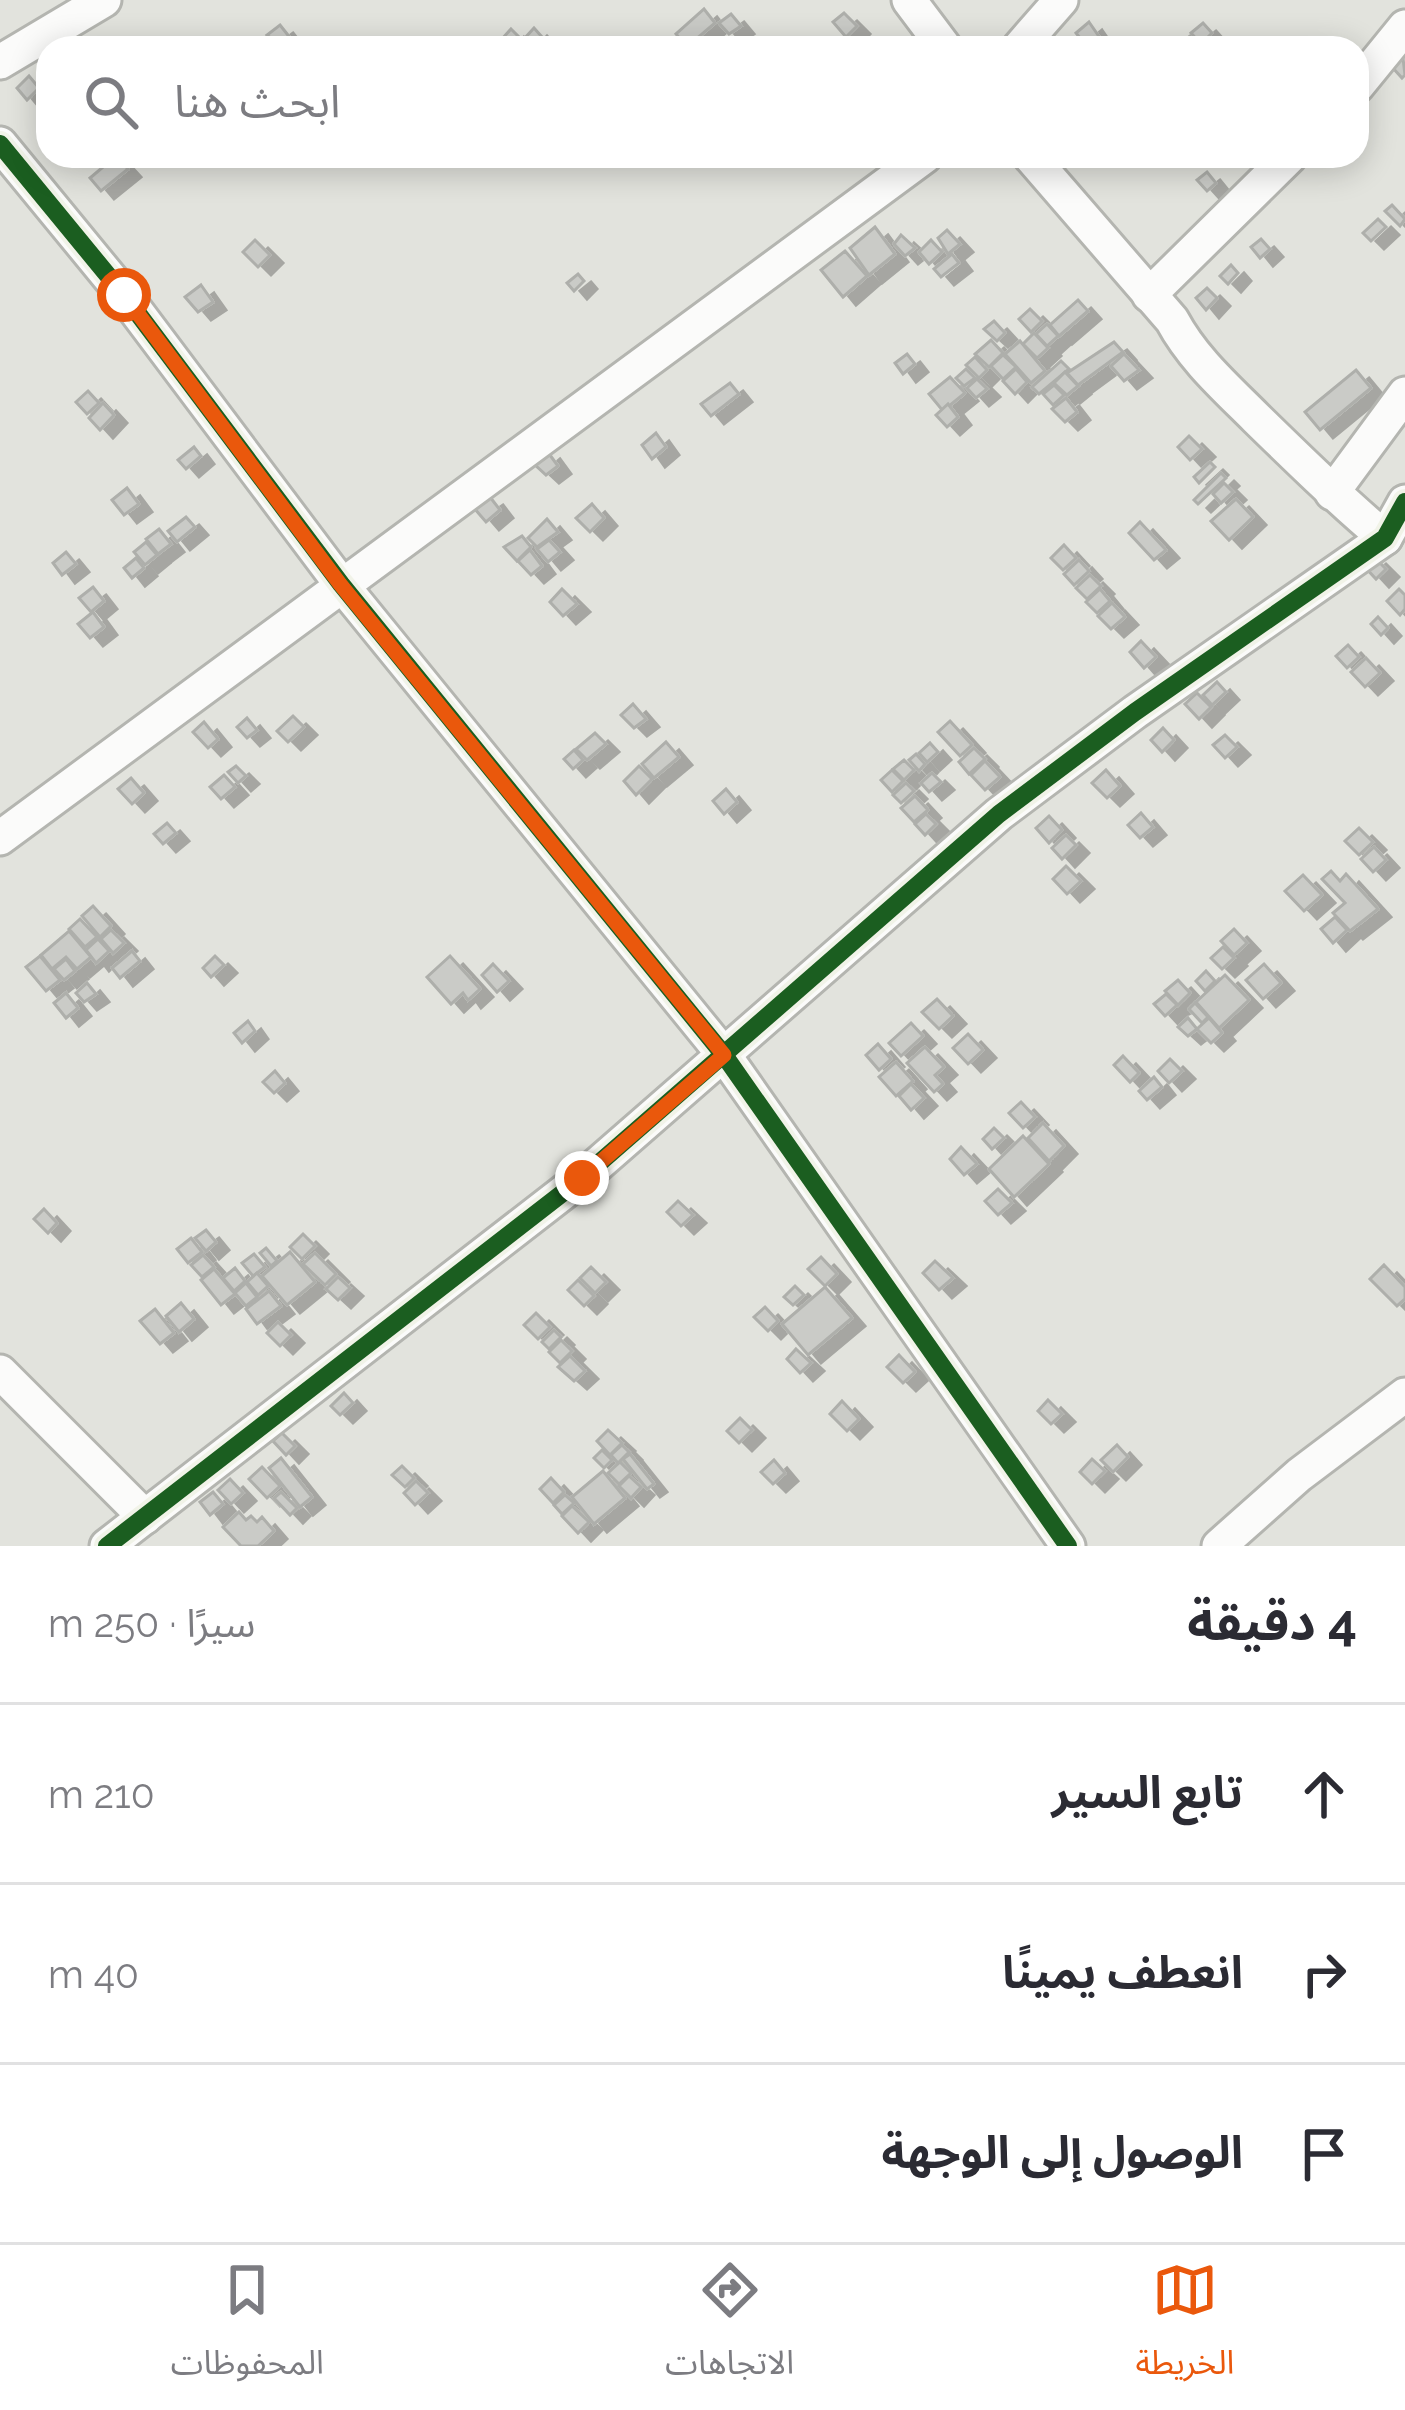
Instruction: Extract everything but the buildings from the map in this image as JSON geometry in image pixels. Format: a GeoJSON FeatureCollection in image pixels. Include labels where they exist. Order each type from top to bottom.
{"type":"FeatureCollection","features":[{"type":"Feature","properties":{"kind":"street"},"geometry":{"type":"LineString","coordinates":[[44,36],[104,0]]}},
{"type":"Feature","properties":{"kind":"street"},"geometry":{"type":"LineString","coordinates":[[909,0],[936,36]]}},
{"type":"Feature","properties":{"kind":"street"},"geometry":{"type":"LineString","coordinates":[[1030,36],[1061,0]]}},
{"type":"Feature","properties":{"kind":"street"},"geometry":{"type":"LineString","coordinates":[[1369,71],[1405,27]]}},
{"type":"Feature","properties":{"kind":"street"},"geometry":{"type":"LineString","coordinates":[[0,62],[36,41]]}},
{"type":"Feature","properties":{"kind":"street"},"geometry":{"type":"LineString","coordinates":[[0,145],[124,295],[340,584],[724,1055],[1069,1546]]}},
{"type":"Feature","properties":{"kind":"street"},"geometry":{"type":"LineString","coordinates":[[0,838],[909,168]]}},
{"type":"Feature","properties":{"kind":"street"},"geometry":{"type":"LineString","coordinates":[[1040,168],[1172,320],[1205,368],[1384,538]]}},
{"type":"Feature","properties":{"kind":"street"},"geometry":{"type":"LineString","coordinates":[[1149,296],[1278,168]]}},
{"type":"Feature","properties":{"kind":"street"},"geometry":{"type":"LineString","coordinates":[[1332,493],[1405,394]]}},
{"type":"Feature","properties":{"kind":"street"},"geometry":{"type":"LineString","coordinates":[[107,1546],[582,1178],[999,814],[1135,712],[1384,538],[1405,502]]}},
{"type":"Feature","properties":{"kind":"street"},"geometry":{"type":"LineString","coordinates":[[0,1372],[145,1517]]}},
{"type":"Feature","properties":{"kind":"street"},"geometry":{"type":"LineString","coordinates":[[1219,1546],[1299,1475],[1405,1395]]}},
{"type":"Feature","properties":{"kind":"cycle path"},"geometry":{"type":"LineString","coordinates":[[0,144],[124,295],[341,584],[724,1055],[1068,1546]]}},
{"type":"Feature","properties":{"kind":"cycle path"},"geometry":{"type":"LineString","coordinates":[[107,1546],[582,1178],[999,814],[1135,712],[1385,538],[1405,502]]}},
{"type":"Feature","properties":{"kind":"route"},"geometry":{"type":"LineString","coordinates":[[124,295],[340,584],[724,1055],[582,1178]]}}]}
